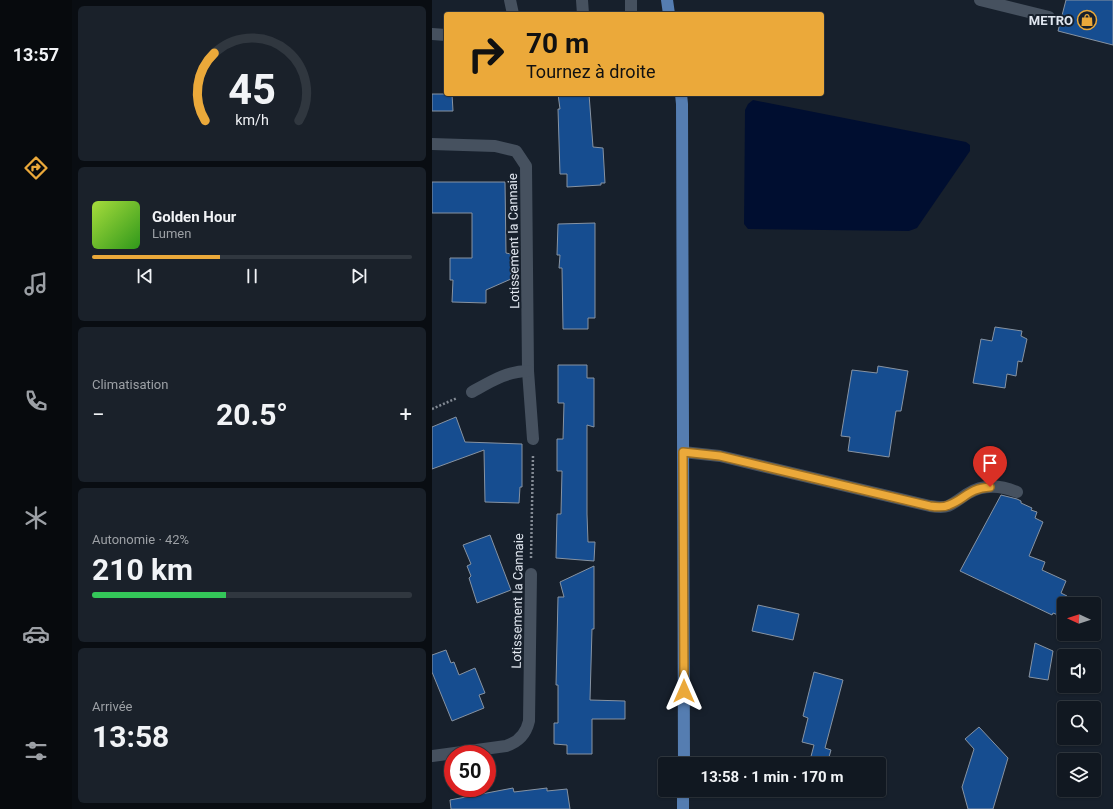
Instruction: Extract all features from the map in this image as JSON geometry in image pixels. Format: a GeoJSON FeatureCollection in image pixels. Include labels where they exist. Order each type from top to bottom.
{"type":"FeatureCollection","features":[{"type":"Feature","properties":{"kind":"main road"},"geometry":{"type":"LineString","coordinates":[[667,0],[669,12]]}},
{"type":"Feature","properties":{"kind":"main road"},"geometry":{"type":"LineString","coordinates":[[681,96],[684,757]]}},
{"type":"Feature","properties":{"kind":"main road"},"geometry":{"type":"LineString","coordinates":[[683,797],[683,809]]}},
{"type":"Feature","properties":{"kind":"street"},"geometry":{"type":"LineString","coordinates":[[510,0],[513,12]]}},
{"type":"Feature","properties":{"kind":"street"},"geometry":{"type":"LineString","coordinates":[[582,0],[583,12]]}},
{"type":"Feature","properties":{"kind":"street"},"geometry":{"type":"LineString","coordinates":[[631,0],[631,12]]}},
{"type":"Feature","properties":{"kind":"street"},"geometry":{"type":"LineString","coordinates":[[980,0],[1050,17]]}},
{"type":"Feature","properties":{"kind":"street"},"geometry":{"type":"LineString","coordinates":[[432,34],[444,35]]}},
{"type":"Feature","properties":{"kind":"street","name":"Lotissement la Cannaie"},"geometry":{"type":"LineString","coordinates":[[432,144],[496,146],[516,151],[526,166],[528,371],[533,438]]}},
{"type":"Feature","properties":{"kind":"street"},"geometry":{"type":"LineString","coordinates":[[472,392],[508,373],[528,371]]}},
{"type":"Feature","properties":{"kind":"street"},"geometry":{"type":"LineString","coordinates":[[683,452],[720,456],[930,506],[941,507],[949,505],[969,492],[981,487],[998,486],[1017,492]]}},
{"type":"Feature","properties":{"kind":"street","name":"Lotissement la Cannaie"},"geometry":{"type":"LineString","coordinates":[[432,756],[506,746],[514,743],[527,730],[529,721],[531,574]]}},
{"type":"Feature","properties":{"kind":"path"},"geometry":{"type":"LineString","coordinates":[[432,409],[472,392]]}},
{"type":"Feature","properties":{"kind":"path","name":"Lotissement la Cannaie"},"geometry":{"type":"LineString","coordinates":[[531,574],[533,438]]}},
{"type":"Feature","properties":{"kind":"water"},"geometry":{"type":"Polygon","coordinates":[[[753,100],[966,142],[970,145],[970,151],[917,228],[909,231],[748,229],[744,224],[745,110],[748,104],[753,100]]]}},
{"type":"Feature","properties":{"kind":"building","name":"METRO"},"geometry":{"type":"Polygon","coordinates":[[[1066,0],[1113,0],[1113,45],[1058,31],[1066,0]]]}},
{"type":"Feature","properties":{"kind":"building"},"geometry":{"type":"Polygon","coordinates":[[[432,94],[452,96],[453,111],[432,111],[432,94]]]}},
{"type":"Feature","properties":{"kind":"building"},"geometry":{"type":"Polygon","coordinates":[[[558,96],[589,96],[593,147],[603,148],[605,183],[601,183],[601,185],[567,187],[567,174],[560,174],[558,109],[560,109],[558,96]]]}},
{"type":"Feature","properties":{"kind":"building"},"geometry":{"type":"Polygon","coordinates":[[[432,182],[505,182],[506,253],[511,254],[511,279],[486,290],[486,303],[452,302],[453,280],[450,280],[450,258],[472,258],[472,213],[432,213],[432,182]]]}},
{"type":"Feature","properties":{"kind":"building"},"geometry":{"type":"Polygon","coordinates":[[[595,223],[595,318],[588,318],[588,329],[563,329],[562,268],[559,268],[560,255],[557,255],[558,224],[595,223]]]}},
{"type":"Feature","properties":{"kind":"building"},"geometry":{"type":"Polygon","coordinates":[[[995,327],[1022,331],[1021,336],[1027,339],[1022,362],[1018,361],[1016,376],[1007,374],[1005,388],[973,383],[981,339],[992,341],[995,327]]]}},
{"type":"Feature","properties":{"kind":"building"},"geometry":{"type":"Polygon","coordinates":[[[558,365],[587,365],[587,378],[594,378],[594,427],[587,425],[587,514],[588,542],[595,542],[594,561],[556,558],[557,514],[561,514],[562,471],[557,471],[557,439],[563,439],[564,403],[558,403],[558,365]]]}},
{"type":"Feature","properties":{"kind":"building"},"geometry":{"type":"Polygon","coordinates":[[[878,366],[908,371],[901,411],[896,411],[889,457],[848,451],[850,437],[841,436],[852,370],[877,373],[878,366]]]}},
{"type":"Feature","properties":{"kind":"building"},"geometry":{"type":"Polygon","coordinates":[[[456,417],[465,442],[522,444],[522,487],[520,487],[519,503],[485,502],[484,450],[432,469],[432,427],[456,417]]]}},
{"type":"Feature","properties":{"kind":"building"},"geometry":{"type":"Polygon","coordinates":[[[1001,495],[1017,499],[1021,501],[1021,503],[1032,508],[1031,510],[1037,512],[1035,518],[1043,522],[1029,556],[1045,562],[1042,570],[1066,581],[1061,593],[1067,596],[1057,597],[1057,615],[1053,613],[1052,615],[960,571],[1001,495]]]}},
{"type":"Feature","properties":{"kind":"building"},"geometry":{"type":"Polygon","coordinates":[[[490,535],[511,590],[477,603],[469,578],[471,576],[467,566],[471,564],[463,545],[490,535]]]}},
{"type":"Feature","properties":{"kind":"building"},"geometry":{"type":"Polygon","coordinates":[[[594,566],[594,629],[592,629],[590,700],[625,701],[625,719],[592,719],[592,754],[567,754],[567,745],[554,744],[554,723],[558,723],[558,685],[556,685],[558,597],[564,597],[560,582],[594,566]]]}},
{"type":"Feature","properties":{"kind":"building"},"geometry":{"type":"Polygon","coordinates":[[[758,605],[799,614],[793,640],[752,631],[758,605]]]}},
{"type":"Feature","properties":{"kind":"building"},"geometry":{"type":"Polygon","coordinates":[[[1035,643],[1053,651],[1048,680],[1029,677],[1035,643]]]}},
{"type":"Feature","properties":{"kind":"building"},"geometry":{"type":"Polygon","coordinates":[[[446,650],[451,663],[454,662],[459,675],[475,668],[485,693],[479,695],[484,708],[452,721],[432,672],[432,655],[446,650]]]}},
{"type":"Feature","properties":{"kind":"building"},"geometry":{"type":"Polygon","coordinates":[[[814,672],[843,680],[825,748],[831,750],[829,757],[811,757],[814,745],[802,742],[808,718],[803,716],[814,672]]]}},
{"type":"Feature","properties":{"kind":"building"},"geometry":{"type":"Polygon","coordinates":[[[979,727],[1008,758],[993,809],[968,809],[962,787],[974,749],[965,739],[979,727]]]}},
{"type":"Feature","properties":{"kind":"building"},"geometry":{"type":"Polygon","coordinates":[[[513,788],[514,792],[547,788],[547,791],[567,789],[570,809],[451,809],[450,800],[466,797],[496,797],[496,791],[513,788]]]}},
{"type":"Feature","properties":{"kind":"place","name":"METRO"},"geometry":{"type":"Point","coordinates":[1087,20]}},
{"type":"Feature","properties":{"kind":"route"},"geometry":{"type":"LineString","coordinates":[[684,691],[683,452],[720,456],[930,506],[941,507],[949,505],[969,492],[981,487],[990,487]]}}]}
